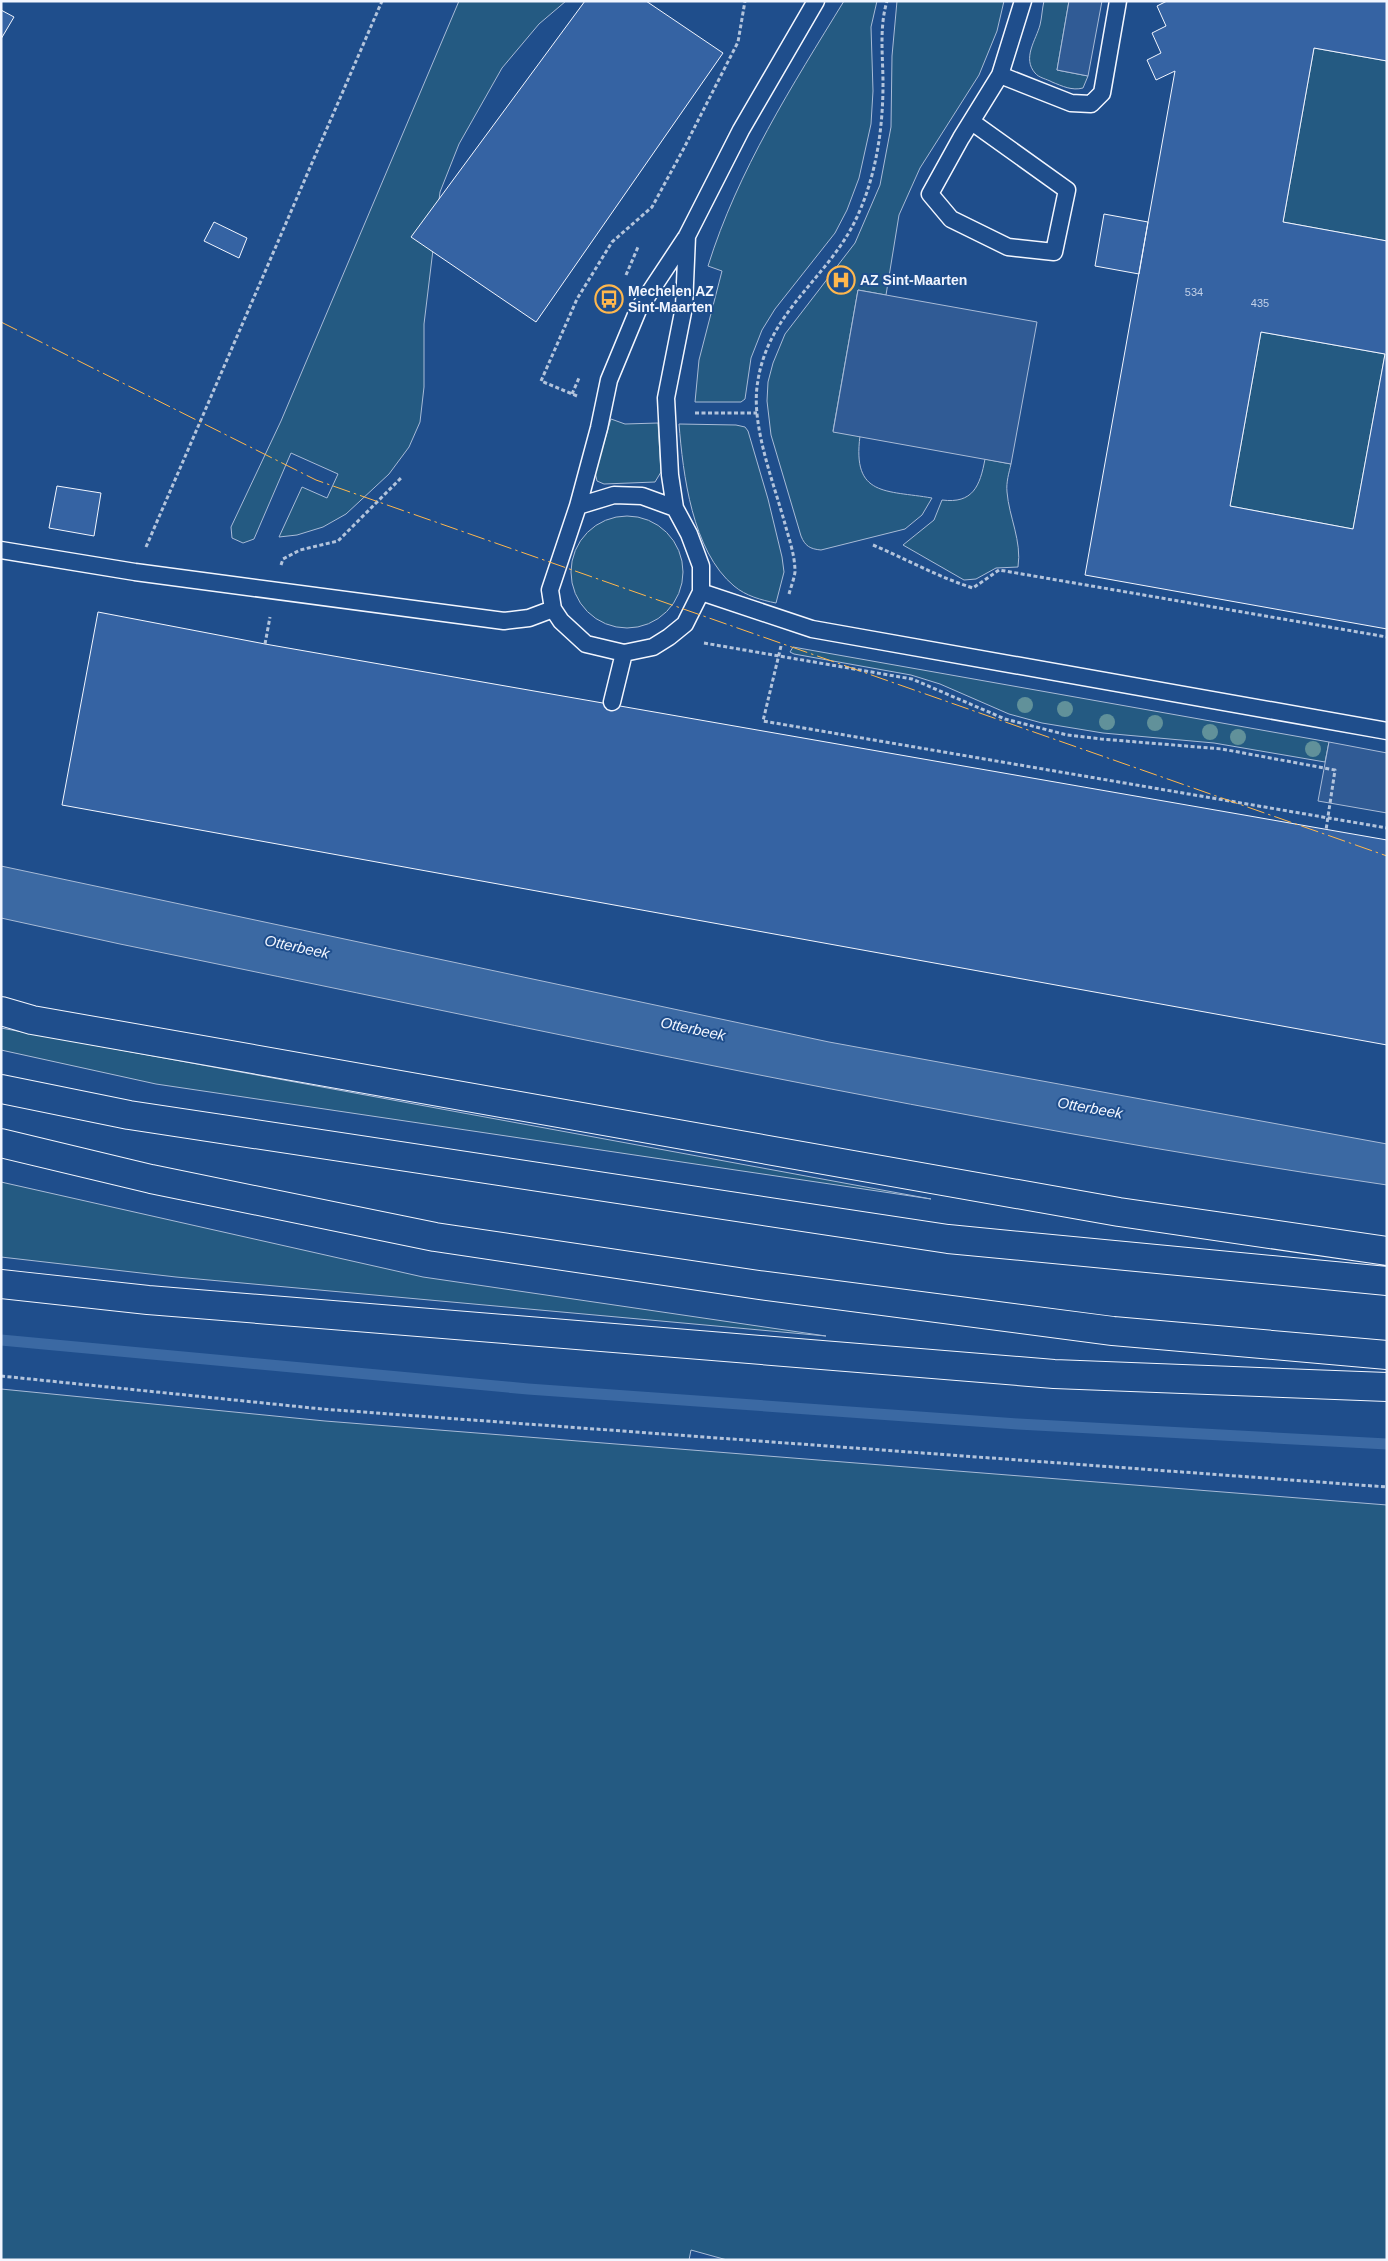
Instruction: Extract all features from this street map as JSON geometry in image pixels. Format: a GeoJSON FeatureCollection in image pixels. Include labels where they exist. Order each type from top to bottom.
{"type":"FeatureCollection","features":[{"type":"Feature","properties":{"kind":"highway"},"geometry":{"type":"LineString","coordinates":[[1,1011],[32,1020],[1119,1212],[1387,1251]]}},
{"type":"Feature","properties":{"kind":"highway"},"geometry":{"type":"LineString","coordinates":[[1,1089],[129,1116],[948,1239],[1387,1281]]}},
{"type":"Feature","properties":{"kind":"highway"},"geometry":{"type":"LineString","coordinates":[[1,1144],[152,1179],[445,1238],[759,1285],[1113,1331],[1387,1355]]}},
{"type":"Feature","properties":{"kind":"highway"},"geometry":{"type":"LineString","coordinates":[[1,1284],[148,1300],[1054,1374],[1387,1387]]}},
{"type":"Feature","properties":{"kind":"lane"},"geometry":{"type":"LineString","coordinates":[[687,236],[684,307],[666,398],[670,475],[675,508],[689,534],[701,566],[701,592],[685,624],[669,637],[653,647],[624,653],[586,644],[560,622],[553,609],[550,590],[578,506],[599,428],[609,380],[638,310],[687,236],[742,130],[816,1]]}},
{"type":"Feature","properties":{"kind":"lane"},"geometry":{"type":"LineString","coordinates":[[972,122],[1068,190],[1054,252],[1008,247],[951,219],[930,194],[972,122],[1000,75],[1023,1]]}},
{"type":"Feature","properties":{"kind":"lane"},"geometry":{"type":"LineString","coordinates":[[1000,75],[1071,102],[1091,104],[1102,94],[1118,1]]}},
{"type":"Feature","properties":{"kind":"lane"},"geometry":{"type":"LineString","coordinates":[[578,506],[614,495],[642,496],[675,508]]}},
{"type":"Feature","properties":{"kind":"lane"},"geometry":{"type":"LineString","coordinates":[[1,550],[135,572],[504,621],[528,618],[553,609]]}},
{"type":"Feature","properties":{"kind":"lane"},"geometry":{"type":"LineString","coordinates":[[701,592],[812,629],[1387,731]]}},
{"type":"Feature","properties":{"kind":"lane"},"geometry":{"type":"LineString","coordinates":[[612,702],[624,653]]}},
{"type":"Feature","properties":{"kind":"path"},"geometry":{"type":"LineString","coordinates":[[135,572],[382,1]]}},
{"type":"Feature","properties":{"kind":"path"},"geometry":{"type":"LineString","coordinates":[[572,394],[540,381],[577,299],[612,242],[652,207],[684,148],[738,42],[745,1]]}},
{"type":"Feature","properties":{"kind":"path"},"geometry":{"type":"LineString","coordinates":[[887,1],[882,29],[882,110],[878,147],[867,190],[852,226],[781,321],[765,353],[757,388],[757,413],[760,435],[793,551],[795,573],[786,605],[787,622],[764,721],[1387,828]]}},
{"type":"Feature","properties":{"kind":"path"},"geometry":{"type":"LineString","coordinates":[[265,644],[283,559],[300,550],[338,541],[402,477]]}},
{"type":"Feature","properties":{"kind":"path"},"geometry":{"type":"LineString","coordinates":[[873,545],[919,564],[953,582],[972,588],[999,570],[1387,637]]}},
{"type":"Feature","properties":{"kind":"path"},"geometry":{"type":"LineString","coordinates":[[669,637],[912,678],[1005,719],[1067,734],[1101,739],[1214,748],[1335,770],[1326,830]]}},
{"type":"Feature","properties":{"kind":"path"},"geometry":{"type":"LineString","coordinates":[[1,1376],[322,1409],[1387,1487]]}},
{"type":"Feature","properties":{"kind":"shaded area"},"geometry":{"type":"Polygon","coordinates":[[[459,1],[566,1],[539,24],[502,68],[459,144],[440,192],[424,324],[424,387],[420,422],[409,447],[389,474],[346,514],[323,527],[297,535],[279,537],[302,487],[327,498],[338,474],[291,453],[254,539],[243,543],[232,538],[231,527],[281,421],[459,1]]]}},
{"type":"Feature","properties":{"kind":"shaded area"},"geometry":{"type":"Polygon","coordinates":[[[844,1],[877,1],[871,27],[873,91],[871,124],[859,178],[847,210],[835,233],[775,309],[762,330],[751,358],[745,399],[741,402],[695,402],[699,360],[722,271],[708,266],[720,231],[768,129],[844,1]]]}},
{"type":"Feature","properties":{"kind":"shaded area"},"geometry":{"type":"Polygon","coordinates":[[[897,1],[1004,1],[997,31],[979,75],[920,168],[899,215],[886,295],[858,290],[833,431],[860,436],[859,456],[861,470],[867,480],[876,487],[900,494],[932,498],[922,515],[905,529],[817,550],[806,545],[801,536],[771,435],[767,401],[768,382],[773,363],[785,334],[855,243],[880,185],[891,127],[892,56],[897,1]]]}},
{"type":"Feature","properties":{"kind":"shaded area"},"geometry":{"type":"Polygon","coordinates":[[[1044,1],[1069,1],[1057,70],[1088,76],[1083,88],[1071,88],[1060,85],[1039,76],[1031,67],[1031,49],[1040,25],[1044,1]]]}},
{"type":"Feature","properties":{"kind":"shaded area"},"geometry":{"type":"Polygon","coordinates":[[[1069,1],[1102,1],[1088,76],[1057,70],[1069,1]]]}},
{"type":"Feature","properties":{"kind":"shaded area"},"geometry":{"type":"Polygon","coordinates":[[[1314,48],[1387,61],[1387,241],[1283,222],[1314,48]]]}},
{"type":"Feature","properties":{"kind":"shaded area"},"geometry":{"type":"Polygon","coordinates":[[[858,290],[1037,322],[1011,464],[833,432],[858,290]]]}},
{"type":"Feature","properties":{"kind":"shaded area"},"geometry":{"type":"Polygon","coordinates":[[[1261,332],[1385,354],[1353,529],[1230,506],[1261,332]]]}},
{"type":"Feature","properties":{"kind":"shaded area"},"geometry":{"type":"Polygon","coordinates":[[[611,419],[625,424],[658,423],[661,472],[655,482],[604,484],[597,481],[595,472],[611,419]]]}},
{"type":"Feature","properties":{"kind":"shaded area"},"geometry":{"type":"Polygon","coordinates":[[[679,424],[736,425],[745,427],[748,431],[768,499],[782,557],[784,572],[776,603],[754,597],[734,586],[720,571],[708,553],[692,511],[683,465],[679,424]]]}},
{"type":"Feature","properties":{"kind":"shaded area"},"geometry":{"type":"Polygon","coordinates":[[[985,459],[1011,464],[1007,481],[1007,492],[1017,538],[1018,567],[996,568],[976,579],[964,580],[903,545],[934,520],[942,500],[961,499],[973,491],[981,477],[985,459]]]}},
{"type":"Feature","properties":{"kind":"shaded area"},"geometry":{"type":"Polygon","coordinates":[[[627,516],[648,520],[667,532],[679,551],[683,572],[679,593],[667,612],[648,624],[627,628],[606,624],[587,612],[575,593],[571,572],[575,551],[587,532],[606,520],[627,516]]]}},
{"type":"Feature","properties":{"kind":"shaded area"},"geometry":{"type":"Polygon","coordinates":[[[793,647],[1329,742],[1325,762],[1214,743],[1103,733],[1042,723],[1009,714],[940,684],[911,675],[794,654],[790,652],[793,647]]]}},
{"type":"Feature","properties":{"kind":"shaded area"},"geometry":{"type":"Polygon","coordinates":[[[1329,742],[1387,753],[1387,813],[1318,801],[1329,742]]]}},
{"type":"Feature","properties":{"kind":"shaded area"},"geometry":{"type":"Polygon","coordinates":[[[1,1028],[931,1199],[156,1084],[1,1050],[1,1028]]]}},
{"type":"Feature","properties":{"kind":"shaded area"},"geometry":{"type":"Polygon","coordinates":[[[1,1182],[423,1277],[826,1336],[176,1277],[1,1257],[1,1182]]]}},
{"type":"Feature","properties":{"kind":"shaded area"},"geometry":{"type":"Polygon","coordinates":[[[1,1389],[325,1421],[1387,1505],[1387,2260],[727,2260],[691,2250],[689,2260],[1,2260],[1,1389]]]}},
{"type":"Feature","properties":{"kind":"water","name":"Otterbeek"},"geometry":{"type":"Polygon","coordinates":[[[1,866],[829,1042],[1387,1144],[1387,1185],[1069,1133],[752,1074],[1,918],[1,866]]]}},
{"type":"Feature","properties":{"kind":"building"},"geometry":{"type":"Polygon","coordinates":[[[585,1],[646,1],[723,53],[536,322],[411,237],[585,1]]]}},
{"type":"Feature","properties":{"kind":"building"},"geometry":{"type":"Polygon","coordinates":[[[1167,1],[1387,1],[1387,61],[1314,48],[1283,222],[1387,241],[1387,629],[1085,575],[1175,71],[1156,80],[1147,60],[1161,53],[1152,33],[1166,26],[1157,6],[1167,1]],[[1261,332],[1230,506],[1353,529],[1385,354],[1261,332]]]}},
{"type":"Feature","properties":{"kind":"building"},"geometry":{"type":"Polygon","coordinates":[[[1,10],[14,17],[1,39],[1,10]]]}},
{"type":"Feature","properties":{"kind":"building"},"geometry":{"type":"Polygon","coordinates":[[[1104,214],[1148,222],[1139,274],[1095,266],[1104,214]]]}},
{"type":"Feature","properties":{"kind":"building"},"geometry":{"type":"Polygon","coordinates":[[[214,222],[247,238],[239,258],[204,241],[214,222]]]}},
{"type":"Feature","properties":{"kind":"building"},"geometry":{"type":"Polygon","coordinates":[[[57,486],[101,493],[94,536],[49,528],[57,486]]]}},
{"type":"Feature","properties":{"kind":"building"},"geometry":{"type":"Polygon","coordinates":[[[98,612],[265,644],[1387,840],[1387,1045],[62,805],[98,612]]]}},
{"type":"Feature","properties":{"kind":"waterway"},"geometry":{"type":"LineString","coordinates":[[1,1340],[528,1389],[1018,1424],[1387,1444]]}},
{"type":"Feature","properties":{"kind":"power"},"geometry":{"type":"LineString","coordinates":[[1,322],[316,480],[1387,856]]}},
{"type":"Feature","properties":{"kind":"place","name":"AZ Sint-Maarten"},"geometry":{"type":"Point","coordinates":[841,280]}},
{"type":"Feature","properties":{"kind":"place","name":"Mechelen AZ Sint-Maarten"},"geometry":{"type":"Point","coordinates":[609,299]}}]}
